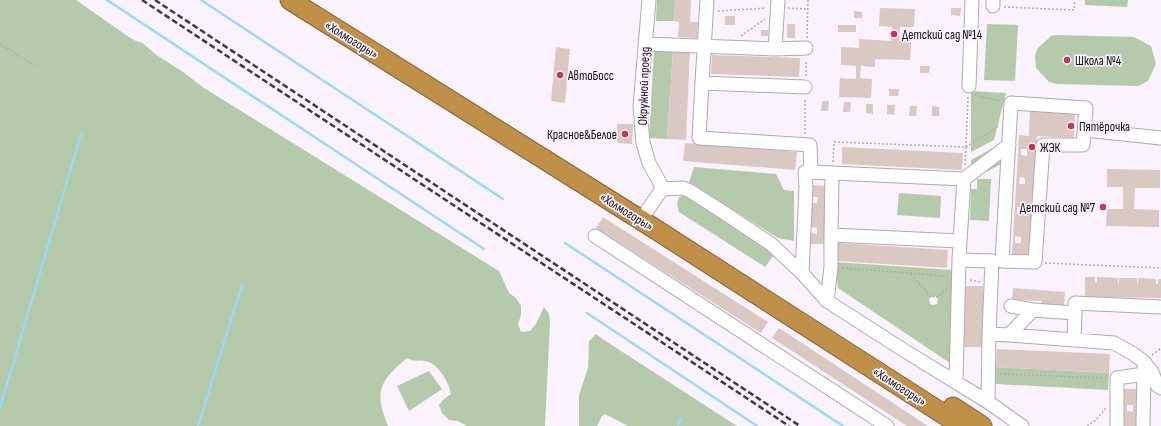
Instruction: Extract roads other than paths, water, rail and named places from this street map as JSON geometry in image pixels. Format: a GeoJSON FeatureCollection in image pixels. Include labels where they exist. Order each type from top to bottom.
{"type":"FeatureCollection","features":[{"type":"Feature","properties":{"kind":"highway","name":"«Холмогоры»"},"geometry":{"type":"LineString","coordinates":[[290,0],[641,220],[962,426]]}},
{"type":"Feature","properties":{"kind":"highway","name":"«Холмогоры»"},"geometry":{"type":"LineString","coordinates":[[310,0],[647,211],[982,426]]}},
{"type":"Feature","properties":{"kind":"street","name":"Окружной проезд"},"geometry":{"type":"LineString","coordinates":[[648,0],[640,107],[643,144],[649,163],[662,189]]}},
{"type":"Feature","properties":{"kind":"street"},"geometry":{"type":"LineString","coordinates":[[969,86],[972,0]]}},
{"type":"Feature","properties":{"kind":"street"},"geometry":{"type":"LineString","coordinates":[[774,48],[777,4]]}},
{"type":"Feature","properties":{"kind":"street"},"geometry":{"type":"LineString","coordinates":[[707,6],[699,138],[810,145],[811,173]]}},
{"type":"Feature","properties":{"kind":"street"},"geometry":{"type":"LineString","coordinates":[[645,44],[806,48]]}},
{"type":"Feature","properties":{"kind":"street"},"geometry":{"type":"LineString","coordinates":[[702,83],[805,87]]}},
{"type":"Feature","properties":{"kind":"street"},"geometry":{"type":"LineString","coordinates":[[959,260],[997,261],[1035,262],[1043,145],[1083,145],[1086,108],[1011,103],[1009,145],[997,261],[991,290],[988,402]]}},
{"type":"Feature","properties":{"kind":"street"},"geometry":{"type":"LineString","coordinates":[[1084,130],[1161,138]]}},
{"type":"Feature","properties":{"kind":"street"},"geometry":{"type":"LineString","coordinates":[[802,273],[806,187],[805,172],[964,179],[1009,145]]}},
{"type":"Feature","properties":{"kind":"street"},"geometry":{"type":"LineString","coordinates":[[827,301],[831,267],[830,236],[832,173]]}},
{"type":"Feature","properties":{"kind":"street"},"geometry":{"type":"LineString","coordinates":[[956,382],[958,277],[964,179]]}},
{"type":"Feature","properties":{"kind":"street"},"geometry":{"type":"LineString","coordinates":[[647,211],[662,189],[683,188],[690,191],[771,244],[802,273],[827,301],[904,351],[988,402],[1022,426]]}},
{"type":"Feature","properties":{"kind":"street"},"geometry":{"type":"LineString","coordinates":[[595,236],[887,426]]}},
{"type":"Feature","properties":{"kind":"street"},"geometry":{"type":"LineString","coordinates":[[830,236],[960,241]]}},
{"type":"Feature","properties":{"kind":"street"},"geometry":{"type":"LineString","coordinates":[[1074,340],[1075,303],[1161,307]]}},
{"type":"Feature","properties":{"kind":"street"},"geometry":{"type":"LineString","coordinates":[[1011,306],[1033,310],[1075,313]]}},
{"type":"Feature","properties":{"kind":"street"},"geometry":{"type":"LineString","coordinates":[[1009,335],[1033,310]]}},
{"type":"Feature","properties":{"kind":"street"},"geometry":{"type":"LineString","coordinates":[[989,334],[1114,343],[1132,353],[1144,368],[1152,372],[1156,385],[1161,388]]}},
{"type":"Feature","properties":{"kind":"street"},"geometry":{"type":"LineString","coordinates":[[1117,426],[1117,378],[1144,368]]}},
{"type":"Feature","properties":{"kind":"street"},"geometry":{"type":"LineString","coordinates":[[1143,426],[1144,368]]}},
{"type":"Feature","properties":{"kind":"waterway"},"geometry":{"type":"LineString","coordinates":[[107,0],[484,249]]}},
{"type":"Feature","properties":{"kind":"waterway"},"geometry":{"type":"LineString","coordinates":[[201,0],[503,199]]}},
{"type":"Feature","properties":{"kind":"waterway"},"geometry":{"type":"LineString","coordinates":[[0,408],[81,134]]}},
{"type":"Feature","properties":{"kind":"waterway"},"geometry":{"type":"LineString","coordinates":[[565,243],[843,426]]}},
{"type":"Feature","properties":{"kind":"waterway"},"geometry":{"type":"LineString","coordinates":[[198,426],[242,285]]}},
{"type":"Feature","properties":{"kind":"waterway"},"geometry":{"type":"LineString","coordinates":[[587,313],[757,426]]}},
{"type":"Feature","properties":{"kind":"waterway"},"geometry":{"type":"LineString","coordinates":[[678,426],[681,418]]}},
{"type":"Feature","properties":{"kind":"railway"},"geometry":{"type":"LineString","coordinates":[[142,0],[789,426]]}},
{"type":"Feature","properties":{"kind":"railway"},"geometry":{"type":"LineString","coordinates":[[155,0],[800,426]]}},
{"type":"Feature","properties":{"kind":"place","name":"Детский сад №14"},"geometry":{"type":"Point","coordinates":[894,34]}},
{"type":"Feature","properties":{"kind":"place","name":"Школа №4"},"geometry":{"type":"Point","coordinates":[1067,60]}},
{"type":"Feature","properties":{"kind":"place","name":"АвтоБосс"},"geometry":{"type":"Point","coordinates":[560,75]}},
{"type":"Feature","properties":{"kind":"place","name":"Пятёрочка"},"geometry":{"type":"Point","coordinates":[1071,126]}},
{"type":"Feature","properties":{"kind":"place","name":"Красное&Белое"},"geometry":{"type":"Point","coordinates":[625,134]}},
{"type":"Feature","properties":{"kind":"place","name":"ЖЭК"},"geometry":{"type":"Point","coordinates":[1032,147]}},
{"type":"Feature","properties":{"kind":"place","name":"Детский сад №7"},"geometry":{"type":"Point","coordinates":[1103,207]}}]}
